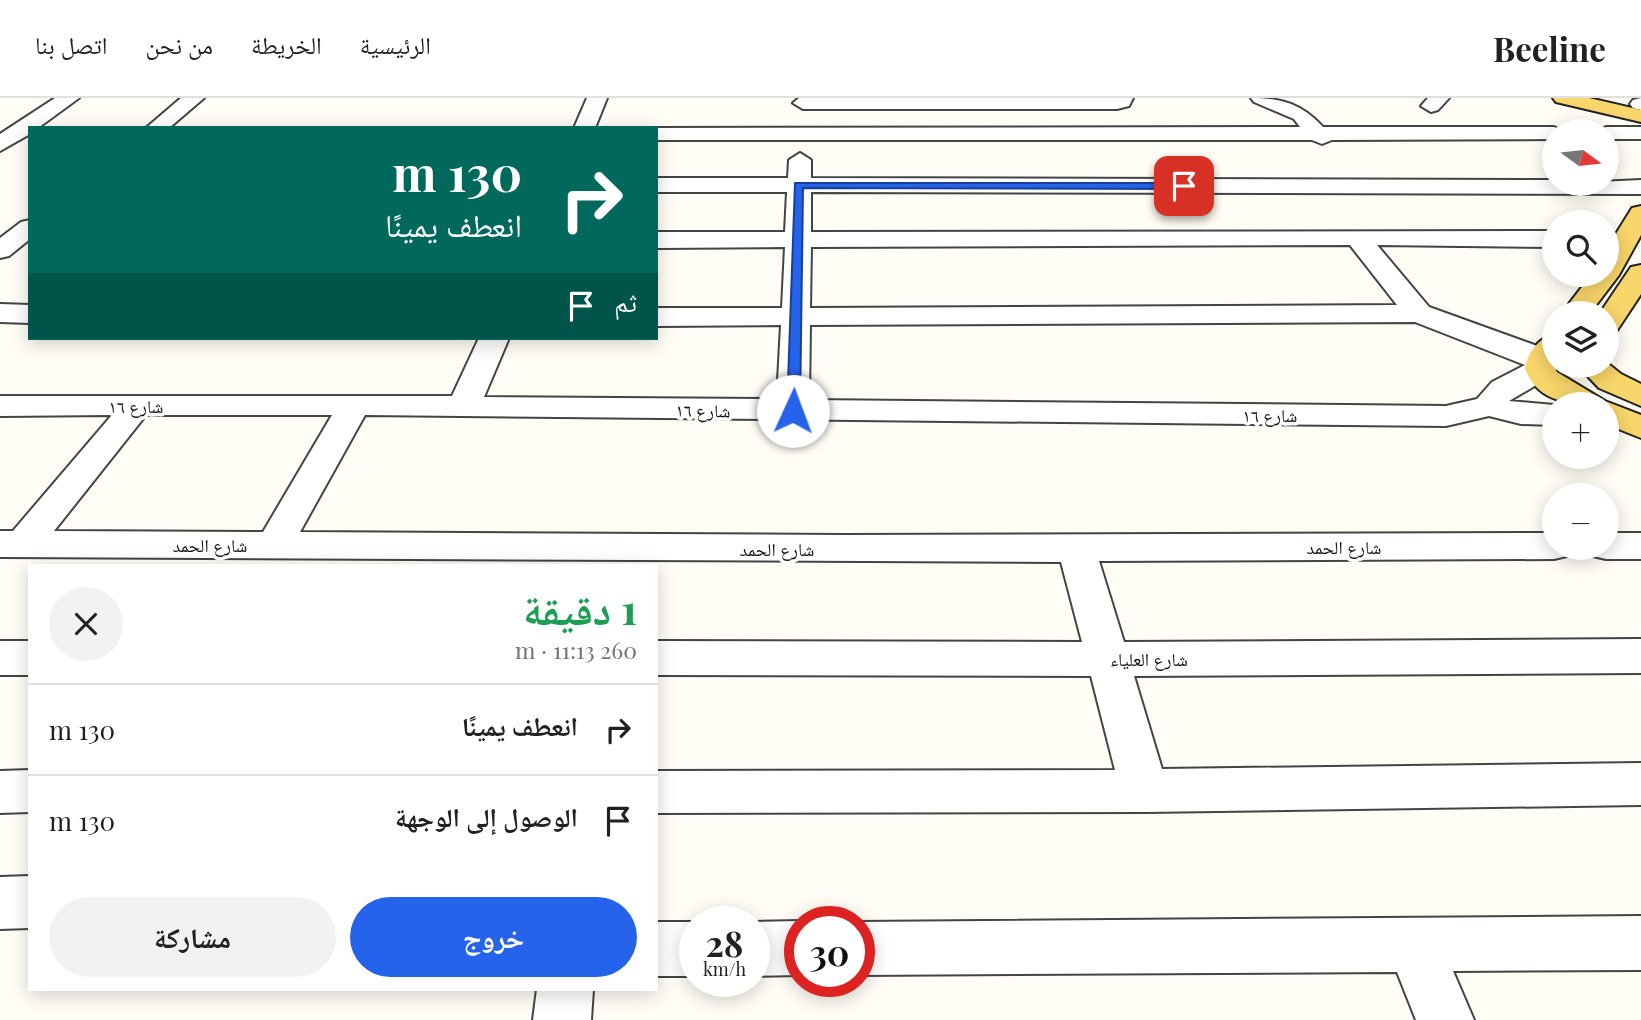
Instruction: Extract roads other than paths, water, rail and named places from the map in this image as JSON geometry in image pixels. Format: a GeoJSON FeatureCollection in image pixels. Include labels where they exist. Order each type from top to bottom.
{"type":"FeatureCollection","features":[{"type":"Feature","properties":{"kind":"main road"},"geometry":{"type":"LineString","coordinates":[[1563,98],[1641,107]]}},
{"type":"Feature","properties":{"kind":"main road"},"geometry":{"type":"LineString","coordinates":[[1613,98],[1641,107]]}},
{"type":"Feature","properties":{"kind":"main road"},"geometry":{"type":"LineString","coordinates":[[1619,237],[1641,213]]}},
{"type":"Feature","properties":{"kind":"main road"},"geometry":{"type":"LineString","coordinates":[[1619,306],[1641,273]]}},
{"type":"Feature","properties":{"kind":"main road"},"geometry":{"type":"LineString","coordinates":[[1585,301],[1596,287]]}},
{"type":"Feature","properties":{"kind":"main road"},"geometry":{"type":"LineString","coordinates":[[1553,378],[1555,386],[1567,392]]}},
{"type":"Feature","properties":{"kind":"main road"},"geometry":{"type":"LineString","coordinates":[[1607,378],[1641,396]]}},
{"type":"Feature","properties":{"kind":"main road"},"geometry":{"type":"LineString","coordinates":[[1619,417],[1641,428]]}},
{"type":"Feature","properties":{"kind":"street"},"geometry":{"type":"LineString","coordinates":[[0,144],[69,98]]}},
{"type":"Feature","properties":{"kind":"street"},"geometry":{"type":"LineString","coordinates":[[159,126],[194,98]]}},
{"type":"Feature","properties":{"kind":"street"},"geometry":{"type":"LineString","coordinates":[[585,126],[597,98]]}},
{"type":"Feature","properties":{"kind":"street"},"geometry":{"type":"LineString","coordinates":[[793,411],[803,101],[1116,103],[1123,98]]}},
{"type":"Feature","properties":{"kind":"street"},"geometry":{"type":"LineString","coordinates":[[1261,98],[1301,115],[1361,186]]}},
{"type":"Feature","properties":{"kind":"street"},"geometry":{"type":"LineString","coordinates":[[1491,133],[1512,151]]}},
{"type":"Feature","properties":{"kind":"street"},"geometry":{"type":"LineString","coordinates":[[658,134],[1542,133]]}},
{"type":"Feature","properties":{"kind":"street"},"geometry":{"type":"LineString","coordinates":[[1619,133],[1641,133]]}},
{"type":"Feature","properties":{"kind":"street"},"geometry":{"type":"LineString","coordinates":[[1534,169],[1542,175]]}},
{"type":"Feature","properties":{"kind":"street"},"geometry":{"type":"LineString","coordinates":[[658,185],[1542,186]]}},
{"type":"Feature","properties":{"kind":"street"},"geometry":{"type":"LineString","coordinates":[[1140,186],[1231,238]]}},
{"type":"Feature","properties":{"kind":"street"},"geometry":{"type":"LineString","coordinates":[[1206,186],[1297,237]]}},
{"type":"Feature","properties":{"kind":"street"},"geometry":{"type":"LineString","coordinates":[[1619,187],[1641,187]]}},
{"type":"Feature","properties":{"kind":"street"},"geometry":{"type":"LineString","coordinates":[[658,240],[1297,237],[1542,240]]}},
{"type":"Feature","properties":{"kind":"street"},"geometry":{"type":"LineString","coordinates":[[1357,237],[1419,313]]}},
{"type":"Feature","properties":{"kind":"street"},"geometry":{"type":"LineString","coordinates":[[0,313],[28,314]]}},
{"type":"Feature","properties":{"kind":"street"},"geometry":{"type":"LineString","coordinates":[[658,317],[1419,313],[1542,357]]}},
{"type":"Feature","properties":{"kind":"street"},"geometry":{"type":"LineString","coordinates":[[464,407],[493,340]]}},
{"type":"Feature","properties":{"kind":"street","name":"شارع ١٦"},"geometry":{"type":"LineString","coordinates":[[1489,406],[1492,400],[1509,386],[1542,363]]}},
{"type":"Feature","properties":{"kind":"street"},"geometry":{"type":"LineString","coordinates":[[254,552],[354,405]]}},
{"type":"Feature","properties":{"kind":"street","name":"شارع ١٦"},"geometry":{"type":"LineString","coordinates":[[0,406],[354,405],[1446,416],[1489,406],[1521,414],[1542,415]]}},
{"type":"Feature","properties":{"kind":"street"},"geometry":{"type":"LineString","coordinates":[[12,544],[137,406]]}},
{"type":"Feature","properties":{"kind":"street","name":"شارع الحمد"},"geometry":{"type":"LineString","coordinates":[[12,544],[254,552],[1542,546]]}},
{"type":"Feature","properties":{"kind":"street"},"geometry":{"type":"LineString","coordinates":[[1619,546],[1641,545]]}},
{"type":"Feature","properties":{"kind":"street"},"geometry":{"type":"LineString","coordinates":[[1076,548],[1145,791]]}},
{"type":"Feature","properties":{"kind":"street","name":"شارع العلياء"},"geometry":{"type":"LineString","coordinates":[[658,657],[1641,656]]}},
{"type":"Feature","properties":{"kind":"street"},"geometry":{"type":"LineString","coordinates":[[0,658],[28,658]]}},
{"type":"Feature","properties":{"kind":"street"},"geometry":{"type":"LineString","coordinates":[[658,792],[1145,791],[1641,784]]}},
{"type":"Feature","properties":{"kind":"street"},"geometry":{"type":"LineString","coordinates":[[0,792],[28,791]]}},
{"type":"Feature","properties":{"kind":"street"},"geometry":{"type":"LineString","coordinates":[[0,903],[28,902]]}},
{"type":"Feature","properties":{"kind":"street"},"geometry":{"type":"LineString","coordinates":[[875,948],[1641,943]]}},
{"type":"Feature","properties":{"kind":"street"},"geometry":{"type":"LineString","coordinates":[[1413,944],[1445,1020]]}},
{"type":"Feature","properties":{"kind":"street"},"geometry":{"type":"LineString","coordinates":[[658,950],[679,949]]}},
{"type":"Feature","properties":{"kind":"street"},"geometry":{"type":"LineString","coordinates":[[562,1020],[565,991]]}}]}
